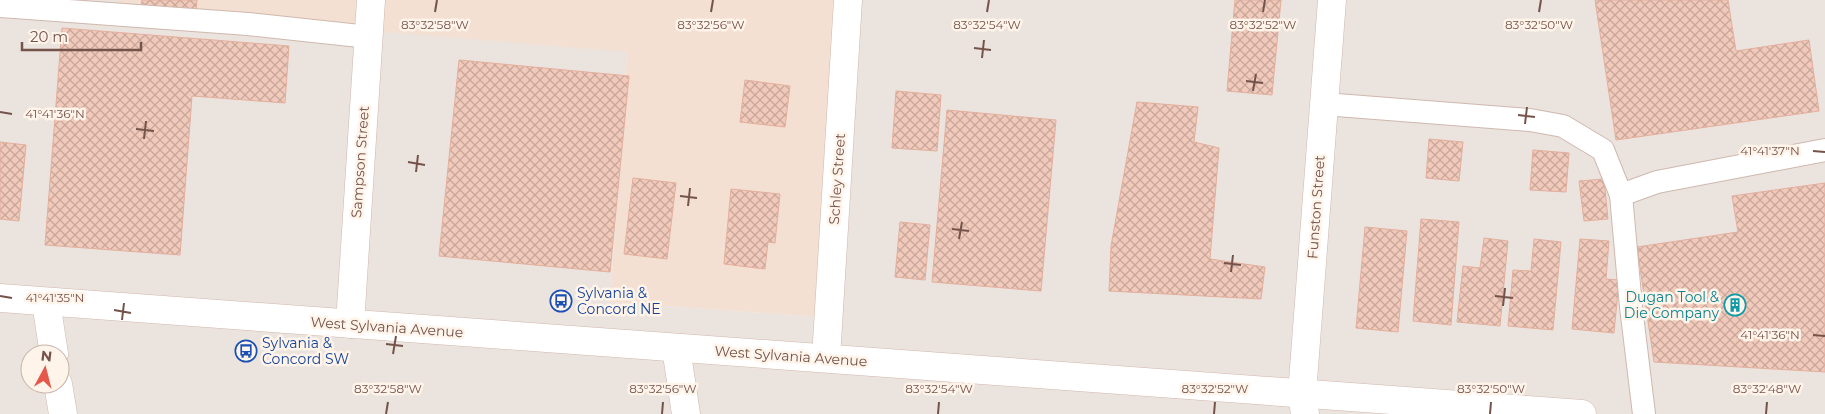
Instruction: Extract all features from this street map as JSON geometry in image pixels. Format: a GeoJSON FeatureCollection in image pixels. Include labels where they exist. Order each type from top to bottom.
{"type":"FeatureCollection","features":[{"type":"Feature","properties":{"kind":"main road","name":"Sampson Street"},"geometry":{"type":"LineString","coordinates":[[350,324],[371,0]]}},
{"type":"Feature","properties":{"kind":"main road","name":"Schley Street"},"geometry":{"type":"LineString","coordinates":[[826,358],[848,0]]}},
{"type":"Feature","properties":{"kind":"main road","name":"Funston Street"},"geometry":{"type":"LineString","coordinates":[[1303,404],[1332,0]]}},
{"type":"Feature","properties":{"kind":"main road","name":"West Sylvania Avenue"},"geometry":{"type":"LineString","coordinates":[[0,298],[826,358],[1303,404],[1582,414]]}},
{"type":"Feature","properties":{"kind":"main road"},"geometry":{"type":"LineString","coordinates":[[46,302],[52,344]]}},
{"type":"Feature","properties":{"kind":"main road"},"geometry":{"type":"LineString","coordinates":[[676,348],[686,414]]}},
{"type":"Feature","properties":{"kind":"main road"},"geometry":{"type":"LineString","coordinates":[[60,394],[63,414]]}},
{"type":"Feature","properties":{"kind":"lane"},"geometry":{"type":"LineString","coordinates":[[0,6],[248,24],[368,37]]}},
{"type":"Feature","properties":{"kind":"lane"},"geometry":{"type":"LineString","coordinates":[[1324,104],[1530,120],[1564,126],[1603,150],[1622,195],[1631,307],[1644,414]]}},
{"type":"Feature","properties":{"kind":"lane"},"geometry":{"type":"LineString","coordinates":[[1622,195],[1657,182],[1825,150]]}},
{"type":"Feature","properties":{"kind":"shaded area"},"geometry":{"type":"Polygon","coordinates":[[[0,0],[119,0],[118,10],[627,52],[610,302],[835,318],[856,0],[1825,0],[1825,414],[0,414],[0,0]]]}},
{"type":"Feature","properties":{"kind":"shaded area"},"geometry":{"type":"Polygon","coordinates":[[[119,0],[856,0],[836,318],[610,302],[627,53],[118,10],[119,0]]]}},
{"type":"Feature","properties":{"kind":"building"},"geometry":{"type":"Polygon","coordinates":[[[142,0],[197,0],[196,10],[141,6],[142,0]]]}},
{"type":"Feature","properties":{"kind":"building"},"geometry":{"type":"Polygon","coordinates":[[[1235,0],[1281,0],[1272,95],[1227,91],[1235,0]]]}},
{"type":"Feature","properties":{"kind":"building"},"geometry":{"type":"Polygon","coordinates":[[[1595,0],[1728,0],[1736,51],[1809,40],[1819,111],[1616,140],[1595,0]]]}},
{"type":"Feature","properties":{"kind":"building"},"geometry":{"type":"Polygon","coordinates":[[[62,28],[289,46],[285,103],[192,96],[180,255],[45,245],[62,28]]]}},
{"type":"Feature","properties":{"kind":"building"},"geometry":{"type":"Polygon","coordinates":[[[459,60],[629,76],[610,272],[439,256],[459,60]]]}},
{"type":"Feature","properties":{"kind":"building"},"geometry":{"type":"Polygon","coordinates":[[[745,80],[790,86],[785,127],[740,122],[745,80]]]}},
{"type":"Feature","properties":{"kind":"building"},"geometry":{"type":"Polygon","coordinates":[[[896,91],[941,95],[937,151],[892,148],[896,91]]]}},
{"type":"Feature","properties":{"kind":"building"},"geometry":{"type":"Polygon","coordinates":[[[1137,102],[1198,107],[1194,142],[1219,148],[1210,259],[1265,267],[1261,299],[1109,291],[1111,246],[1137,102]]]}},
{"type":"Feature","properties":{"kind":"building"},"geometry":{"type":"Polygon","coordinates":[[[947,110],[1056,120],[1041,291],[932,282],[947,110]]]}},
{"type":"Feature","properties":{"kind":"building"},"geometry":{"type":"Polygon","coordinates":[[[1429,139],[1463,142],[1459,181],[1426,178],[1429,139]]]}},
{"type":"Feature","properties":{"kind":"building"},"geometry":{"type":"Polygon","coordinates":[[[0,142],[26,145],[19,221],[0,219],[0,142]]]}},
{"type":"Feature","properties":{"kind":"building"},"geometry":{"type":"Polygon","coordinates":[[[1533,150],[1569,153],[1566,192],[1530,190],[1533,150]]]}},
{"type":"Feature","properties":{"kind":"building"},"geometry":{"type":"Polygon","coordinates":[[[633,178],[676,183],[667,259],[624,254],[633,178]]]}},
{"type":"Feature","properties":{"kind":"building"},"geometry":{"type":"Polygon","coordinates":[[[1604,179],[1608,219],[1584,221],[1579,181],[1604,179]]]}},
{"type":"Feature","properties":{"kind":"building","name":"Dugan Tool & Die Company"},"geometry":{"type":"Polygon","coordinates":[[[1825,183],[1825,372],[1654,362],[1637,247],[1738,232],[1732,196],[1825,183]]]}},
{"type":"Feature","properties":{"kind":"building"},"geometry":{"type":"Polygon","coordinates":[[[731,189],[780,194],[775,243],[768,242],[765,269],[724,264],[731,189]]]}},
{"type":"Feature","properties":{"kind":"building"},"geometry":{"type":"Polygon","coordinates":[[[1421,219],[1459,222],[1451,325],[1413,321],[1421,219]]]}},
{"type":"Feature","properties":{"kind":"building"},"geometry":{"type":"Polygon","coordinates":[[[900,222],[930,225],[925,280],[895,277],[900,222]]]}},
{"type":"Feature","properties":{"kind":"building"},"geometry":{"type":"Polygon","coordinates":[[[1365,227],[1407,231],[1398,332],[1356,328],[1365,227]]]}},
{"type":"Feature","properties":{"kind":"building"},"geometry":{"type":"Polygon","coordinates":[[[1484,238],[1508,241],[1500,326],[1457,322],[1463,266],[1480,268],[1484,238]]]}},
{"type":"Feature","properties":{"kind":"building"},"geometry":{"type":"Polygon","coordinates":[[[1534,239],[1561,242],[1553,330],[1508,326],[1513,270],[1531,271],[1534,239]]]}},
{"type":"Feature","properties":{"kind":"building"},"geometry":{"type":"Polygon","coordinates":[[[1580,239],[1609,241],[1606,279],[1619,280],[1614,333],[1572,329],[1580,239]]]}},
{"type":"Feature","properties":{"kind":"place","name":"Sylvania & Concord NE"},"geometry":{"type":"Point","coordinates":[561,301]}},
{"type":"Feature","properties":{"kind":"place","name":"Dugan Tool & Die Company"},"geometry":{"type":"Point","coordinates":[1735,305]}},
{"type":"Feature","properties":{"kind":"place","name":"Sylvania & Concord SW"},"geometry":{"type":"Point","coordinates":[246,351]}}]}
